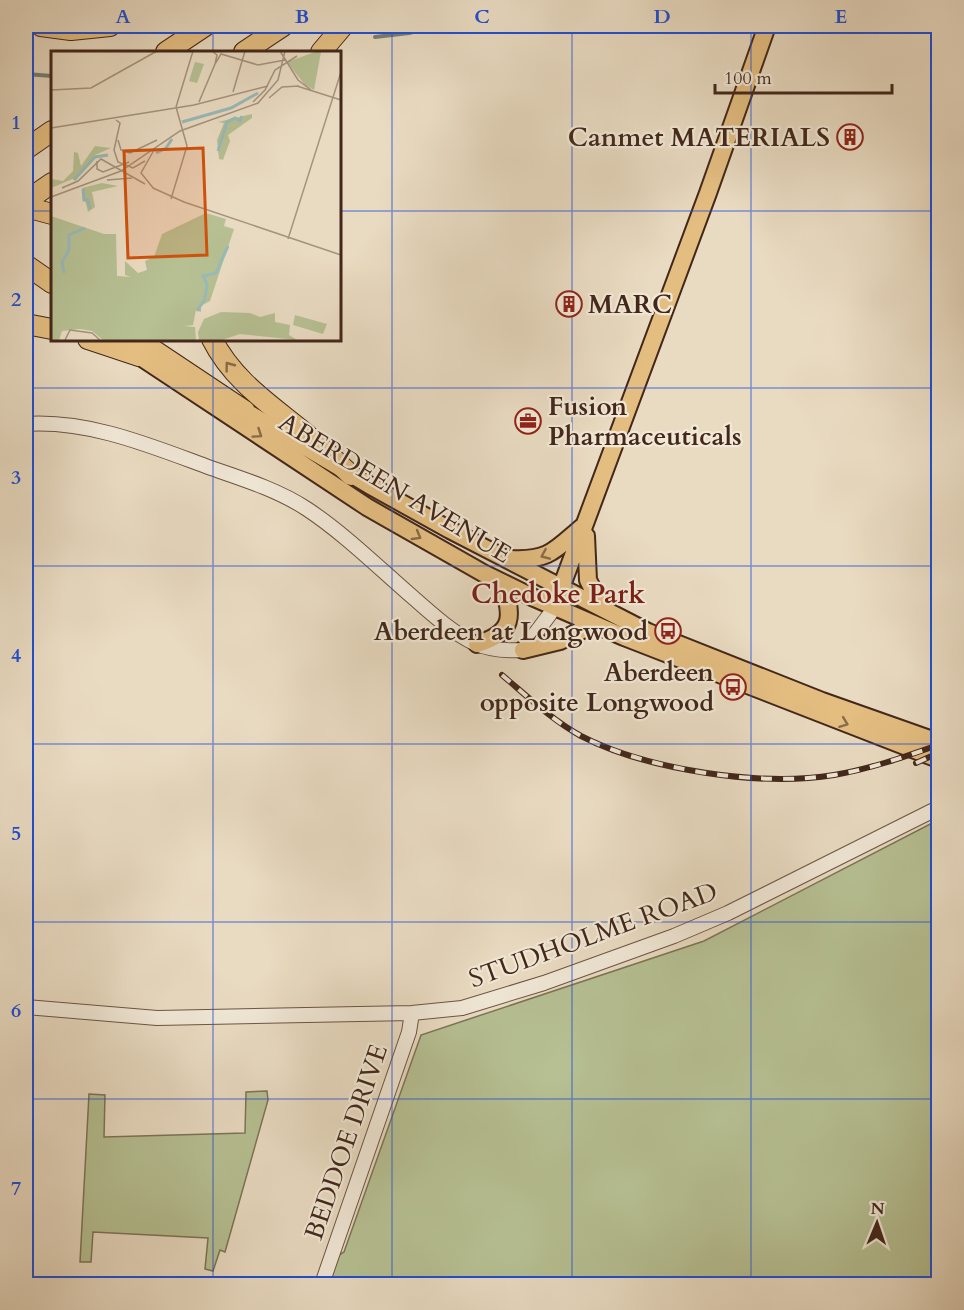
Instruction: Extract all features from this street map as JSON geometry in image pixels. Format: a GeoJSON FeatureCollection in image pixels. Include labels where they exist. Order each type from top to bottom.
{"type":"FeatureCollection","features":[{"type":"Feature","properties":{"kind":"highway"},"geometry":{"type":"LineString","coordinates":[[41,26],[70,30],[110,26]]}},
{"type":"Feature","properties":{"kind":"highway"},"geometry":{"type":"LineString","coordinates":[[168,51],[205,26]]}},
{"type":"Feature","properties":{"kind":"highway"},"geometry":{"type":"LineString","coordinates":[[246,51],[283,26]]}},
{"type":"Feature","properties":{"kind":"highway"},"geometry":{"type":"LineString","coordinates":[[322,51],[343,26]]}},
{"type":"Feature","properties":{"kind":"highway"},"geometry":{"type":"LineString","coordinates":[[26,147],[51,133]]}},
{"type":"Feature","properties":{"kind":"highway"},"geometry":{"type":"LineString","coordinates":[[26,201],[51,184]]}},
{"type":"Feature","properties":{"kind":"highway"},"geometry":{"type":"LineString","coordinates":[[26,207],[51,214]]}},
{"type":"Feature","properties":{"kind":"highway"},"geometry":{"type":"LineString","coordinates":[[26,265],[51,282]]}},
{"type":"Feature","properties":{"kind":"highway"},"geometry":{"type":"LineString","coordinates":[[26,280],[51,297]]}},
{"type":"Feature","properties":{"kind":"highway"},"geometry":{"type":"LineString","coordinates":[[26,324],[51,329]]}},
{"type":"Feature","properties":{"kind":"highway"},"geometry":{"type":"LineString","coordinates":[[94,340],[138,347]]}},
{"type":"Feature","properties":{"kind":"highway"},"geometry":{"type":"LineString","coordinates":[[117,340],[138,347],[244,411]]}},
{"type":"Feature","properties":{"kind":"highway"},"geometry":{"type":"LineString","coordinates":[[213,340],[224,360],[247,386],[351,475]]}},
{"type":"Feature","properties":{"kind":"main road"},"geometry":{"type":"LineString","coordinates":[[554,607],[708,193],[767,26]]}},
{"type":"Feature","properties":{"kind":"main road","name":"ABERDEEN AVENUE"},"geometry":{"type":"LineString","coordinates":[[138,347],[367,507],[502,583],[594,624],[939,759]]}},
{"type":"Feature","properties":{"kind":"main road","name":"ABERDEEN AVENUE"},"geometry":{"type":"LineString","coordinates":[[244,411],[351,475],[496,555],[648,632],[706,657],[822,701],[939,742]]}},
{"type":"Feature","properties":{"kind":"main road"},"geometry":{"type":"LineString","coordinates":[[496,555],[520,559],[548,556],[586,524]]}},
{"type":"Feature","properties":{"kind":"main road"},"geometry":{"type":"LineString","coordinates":[[586,524],[585,562],[588,580],[603,609]]}},
{"type":"Feature","properties":{"kind":"main road"},"geometry":{"type":"LineString","coordinates":[[477,644],[492,639],[508,622],[510,606],[502,583]]}},
{"type":"Feature","properties":{"kind":"main road"},"geometry":{"type":"LineString","coordinates":[[524,650],[560,641],[594,624]]}},
{"type":"Feature","properties":{"kind":"street"},"geometry":{"type":"LineString","coordinates":[[26,424],[58,424],[106,432],[158,448],[282,495],[330,526],[431,613],[477,644],[496,650],[524,650],[554,607]]}},
{"type":"Feature","properties":{"kind":"street","name":"STUDHOLME ROAD"},"geometry":{"type":"LineString","coordinates":[[26,1007],[157,1018],[412,1013],[462,1008],[544,983],[674,936],[728,913],[939,808]]}},
{"type":"Feature","properties":{"kind":"street","name":"BEDDOE DRIVE"},"geometry":{"type":"LineString","coordinates":[[322,1284],[409,1032],[412,1013]]}},
{"type":"Feature","properties":{"kind":"green space"},"geometry":{"type":"Polygon","coordinates":[[[938,820],[938,1284],[328,1284],[339,1255],[344,1252],[421,1035],[704,941],[938,820]]]}},
{"type":"Feature","properties":{"kind":"green space"},"geometry":{"type":"Polygon","coordinates":[[[267,1091],[268,1100],[225,1252],[220,1250],[213,1271],[205,1269],[208,1238],[93,1232],[91,1262],[80,1262],[89,1094],[105,1095],[104,1137],[245,1133],[246,1092],[267,1091]]]}},
{"type":"Feature","properties":{"kind":"waterway"},"geometry":{"type":"LineString","coordinates":[[375,37],[409,33],[434,26]]}},
{"type":"Feature","properties":{"kind":"waterway"},"geometry":{"type":"LineString","coordinates":[[26,74],[51,76]]}},
{"type":"Feature","properties":{"kind":"railway"},"geometry":{"type":"LineString","coordinates":[[502,675],[550,715],[581,736],[638,758],[705,773],[773,779],[834,775],[874,766],[938,745]]}},
{"type":"Feature","properties":{"kind":"railway"},"geometry":{"type":"LineString","coordinates":[[916,763],[936,754]]}},
{"type":"Feature","properties":{"kind":"place","name":"Canmet MATERIALS"},"geometry":{"type":"Point","coordinates":[850,137]}},
{"type":"Feature","properties":{"kind":"place","name":"MARC"},"geometry":{"type":"Point","coordinates":[569,304]}},
{"type":"Feature","properties":{"kind":"place","name":"Fusion Pharmaceuticals"},"geometry":{"type":"Point","coordinates":[528,421]}},
{"type":"Feature","properties":{"kind":"place","name":"Aberdeen at Longwood"},"geometry":{"type":"Point","coordinates":[668,631]}},
{"type":"Feature","properties":{"kind":"place","name":"Aberdeen opposite Longwood"},"geometry":{"type":"Point","coordinates":[733,687]}},
{"type":"Feature","properties":{"kind":"district","name":"Chedoke Park"},"geometry":{"type":"Point","coordinates":[558,594]}}]}
